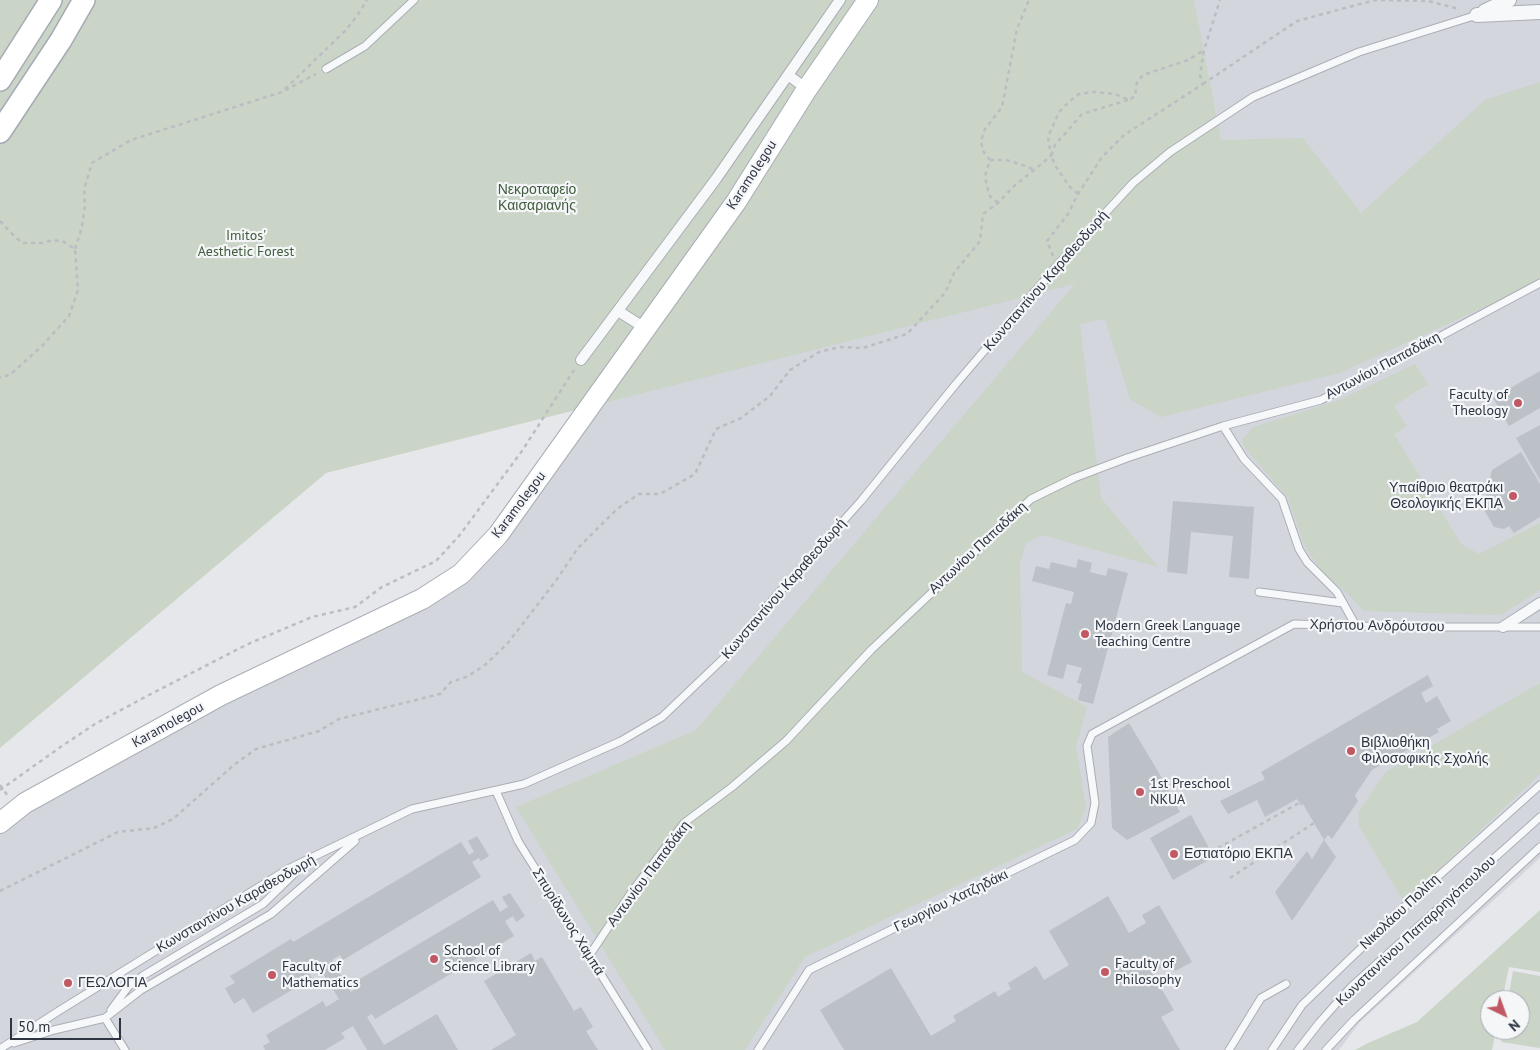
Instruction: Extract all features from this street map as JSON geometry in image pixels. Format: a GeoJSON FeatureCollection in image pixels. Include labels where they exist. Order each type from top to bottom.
{"type":"FeatureCollection","features":[{"type":"Feature","properties":{"kind":"main road"},"geometry":{"type":"LineString","coordinates":[[0,80],[51,0]]}},
{"type":"Feature","properties":{"kind":"main road"},"geometry":{"type":"LineString","coordinates":[[0,132],[61,40],[84,0]]}},
{"type":"Feature","properties":{"kind":"main road","name":"Karamolegou"},"geometry":{"type":"LineString","coordinates":[[0,823],[25,803],[221,695],[422,599],[460,574],[498,536],[736,202],[807,89],[868,0]]}},
{"type":"Feature","properties":{"kind":"street"},"geometry":{"type":"LineString","coordinates":[[580,360],[716,179],[840,0]]}},
{"type":"Feature","properties":{"kind":"street","name":"Κωνσταντίνου Καραθεοδωρή"},"geometry":{"type":"LineString","coordinates":[[1477,14],[1509,0]]}},
{"type":"Feature","properties":{"kind":"street","name":"Κωνσταντίνου Καραθεοδωρή"},"geometry":{"type":"LineString","coordinates":[[1477,14],[1540,12]]}},
{"type":"Feature","properties":{"kind":"street"},"geometry":{"type":"LineString","coordinates":[[788,75],[807,89]]}},
{"type":"Feature","properties":{"kind":"street"},"geometry":{"type":"LineString","coordinates":[[618,311],[645,328]]}},
{"type":"Feature","properties":{"kind":"street"},"geometry":{"type":"LineString","coordinates":[[1504,627],[1540,602]]}},
{"type":"Feature","properties":{"kind":"lane"},"geometry":{"type":"LineString","coordinates":[[326,69],[365,46],[414,0]]}},
{"type":"Feature","properties":{"kind":"lane","name":"Κωνσταντίνου Καραθεοδωρή"},"geometry":{"type":"LineString","coordinates":[[3,1047],[56,1012],[288,870],[412,810],[524,784],[621,741],[662,717],[678,704],[725,657],[767,606],[861,501],[1060,262],[1133,183],[1170,152],[1253,97],[1359,52],[1477,14]]}},
{"type":"Feature","properties":{"kind":"lane","name":"Αντωνίου Παπαδάκη"},"geometry":{"type":"LineString","coordinates":[[589,956],[633,890],[684,823],[732,787],[786,741],[871,650],[1031,499],[1074,478],[1223,426],[1321,400],[1540,283]]}},
{"type":"Feature","properties":{"kind":"lane"},"geometry":{"type":"LineString","coordinates":[[1223,426],[1244,459],[1282,499],[1299,548],[1307,562],[1337,592],[1356,626]]}},
{"type":"Feature","properties":{"kind":"lane"},"geometry":{"type":"LineString","coordinates":[[1259,592],[1344,604]]}},
{"type":"Feature","properties":{"kind":"lane","name":"Χρήστου Ανδρόυτσου"},"geometry":{"type":"LineString","coordinates":[[1092,734],[1294,624],[1540,627]]}},
{"type":"Feature","properties":{"kind":"lane","name":"Γεωργίου Χατζηδάκι"},"geometry":{"type":"LineString","coordinates":[[758,1050],[809,970],[1075,840],[1091,823],[1095,803],[1087,746],[1092,734]]}},
{"type":"Feature","properties":{"kind":"lane","name":"Νικολάου Πολίτη"},"geometry":{"type":"LineString","coordinates":[[1272,1050],[1302,1005],[1405,906],[1540,785]]}},
{"type":"Feature","properties":{"kind":"lane","name":"Σπυρίδωνος Χαμπά"},"geometry":{"type":"LineString","coordinates":[[496,791],[518,841],[648,1050]]}},
{"type":"Feature","properties":{"kind":"lane","name":"Κωνσταντίνου Παπαρρηγόπουλου"},"geometry":{"type":"LineString","coordinates":[[1298,1050],[1352,986],[1540,817]]}},
{"type":"Feature","properties":{"kind":"lane"},"geometry":{"type":"LineString","coordinates":[[3,1047],[54,1030],[105,1018],[141,990],[271,914],[363,834]]}},
{"type":"Feature","properties":{"kind":"lane","name":"Κωνσταντίνου Παπαρρηγόπουλου"},"geometry":{"type":"LineString","coordinates":[[1326,1050],[1354,1020],[1540,847]]}},
{"type":"Feature","properties":{"kind":"lane"},"geometry":{"type":"LineString","coordinates":[[105,1018],[128,988],[144,975],[263,904],[309,860]]}},
{"type":"Feature","properties":{"kind":"lane"},"geometry":{"type":"LineString","coordinates":[[1229,1050],[1262,998],[1286,984]]}},
{"type":"Feature","properties":{"kind":"lane"},"geometry":{"type":"LineString","coordinates":[[105,1018],[125,1050]]}},
{"type":"Feature","properties":{"kind":"path"},"geometry":{"type":"LineString","coordinates":[[282,92],[345,31],[357,16],[366,0]]}},
{"type":"Feature","properties":{"kind":"path"},"geometry":{"type":"LineString","coordinates":[[990,160],[983,151],[981,141],[985,129],[1002,107],[1017,28],[1029,0]]}},
{"type":"Feature","properties":{"kind":"path"},"geometry":{"type":"LineString","coordinates":[[1203,84],[1200,75],[1204,50],[1220,0]]}},
{"type":"Feature","properties":{"kind":"path"},"geometry":{"type":"LineString","coordinates":[[1060,262],[1051,255],[1047,241],[1068,214],[1078,194],[1102,158],[1124,136],[1298,21],[1375,0],[1428,1],[1477,14]]}},
{"type":"Feature","properties":{"kind":"path"},"geometry":{"type":"LineString","coordinates":[[0,891],[118,832],[154,828],[173,819],[235,764],[256,750],[319,731],[339,718],[440,694],[451,682],[466,677],[484,666],[507,644],[555,582],[578,548],[617,509],[639,494],[660,494],[695,474],[716,429],[741,418],[770,396],[790,370],[820,352],[840,347],[863,348],[907,334],[945,293],[954,273],[980,241],[983,214],[998,204],[1013,188],[1051,156],[1055,145],[1082,114],[1129,100],[1134,96],[1137,82],[1143,75],[1188,60],[1204,50]]}},
{"type":"Feature","properties":{"kind":"path"},"geometry":{"type":"LineString","coordinates":[[0,377],[10,375],[32,356],[69,316],[78,290],[75,249],[82,227],[85,206],[84,188],[92,163],[132,140],[282,92],[326,69]]}},
{"type":"Feature","properties":{"kind":"path"},"geometry":{"type":"LineString","coordinates":[[1078,194],[1066,182],[1051,156],[1048,138],[1059,112],[1080,94],[1096,92],[1114,94],[1129,100]]}},
{"type":"Feature","properties":{"kind":"path"},"geometry":{"type":"LineString","coordinates":[[990,160],[1006,160],[1034,170]]}},
{"type":"Feature","properties":{"kind":"path"},"geometry":{"type":"LineString","coordinates":[[990,160],[985,176],[989,194],[998,204]]}},
{"type":"Feature","properties":{"kind":"path"},"geometry":{"type":"LineString","coordinates":[[0,221],[14,237],[23,243],[43,243],[53,240],[64,242],[75,249]]}},
{"type":"Feature","properties":{"kind":"path"},"geometry":{"type":"LineString","coordinates":[[0,790],[95,724],[147,696],[248,644],[312,616],[355,607],[382,587],[436,561],[458,536],[522,451],[580,360]]}},
{"type":"Feature","properties":{"kind":"path"},"geometry":{"type":"LineString","coordinates":[[1211,852],[1299,803]]}},
{"type":"Feature","properties":{"kind":"path"},"geometry":{"type":"LineString","coordinates":[[1230,878],[1314,823]]}},
{"type":"Feature","properties":{"kind":"shaded area"},"geometry":{"type":"Polygon","coordinates":[[[893,0],[1540,0],[1540,858],[1360,1022],[1339,1050],[0,1050],[0,833],[78,774],[468,576],[893,0]]]}},
{"type":"Feature","properties":{"kind":"green space","name":"Imitos' Aesthetic Forest"},"geometry":{"type":"Polygon","coordinates":[[[0,0],[1194,0],[1221,140],[1303,138],[1361,213],[1485,100],[1540,82],[1540,282],[1340,373],[1161,417],[1130,399],[1105,319],[1080,324],[1101,498],[1158,567],[1042,535],[1026,543],[1020,563],[1022,672],[1087,707],[1076,746],[1086,808],[1077,829],[805,957],[745,1050],[665,1050],[516,807],[696,730],[1075,284],[326,473],[0,748],[0,0]]]}},
{"type":"Feature","properties":{"kind":"green space"},"geometry":{"type":"Polygon","coordinates":[[[1415,364],[1428,384],[1394,406],[1407,426],[1394,434],[1461,544],[1479,554],[1540,523],[1540,590],[1501,615],[1364,611],[1323,572],[1306,549],[1288,498],[1244,447],[1242,440],[1253,427],[1337,401],[1415,364]]]}},
{"type":"Feature","properties":{"kind":"green space"},"geometry":{"type":"Polygon","coordinates":[[[1540,683],[1540,774],[1404,902],[1359,826],[1358,812],[1386,772],[1540,683]]]}},
{"type":"Feature","properties":{"kind":"green space"},"geometry":{"type":"Polygon","coordinates":[[[1540,910],[1540,972],[1509,967],[1504,990],[1480,990],[1480,1040],[1494,1040],[1492,1050],[1355,1050],[1417,1022],[1540,910]]]}},
{"type":"Feature","properties":{"kind":"green space"},"geometry":{"type":"Polygon","coordinates":[[[1513,971],[1540,976],[1540,1048],[1501,1042],[1501,1040],[1530,1040],[1530,990],[1510,990],[1513,971]]]}},
{"type":"Feature","properties":{"kind":"building","name":"Faculty of Theology"},"geometry":{"type":"Polygon","coordinates":[[[1540,371],[1540,408],[1509,426],[1493,398],[1540,371]]]}},
{"type":"Feature","properties":{"kind":"building","name":"Faculty of Theology"},"geometry":{"type":"Polygon","coordinates":[[[1540,425],[1540,480],[1516,438],[1540,425]]]}},
{"type":"Feature","properties":{"kind":"building","name":"Υπαίθριο θεατράκι Θεολογικής ΕΚΠΑ"},"geometry":{"type":"Polygon","coordinates":[[[1521,452],[1540,484],[1540,517],[1514,533],[1509,526],[1504,529],[1494,527],[1483,508],[1492,470],[1521,452]]]}},
{"type":"Feature","properties":{"kind":"building"},"geometry":{"type":"Polygon","coordinates":[[[1173,501],[1254,507],[1249,579],[1229,577],[1233,536],[1191,532],[1187,574],[1167,572],[1173,501]]]}},
{"type":"Feature","properties":{"kind":"building","name":"Modern Greek Language Teaching Centre"},"geometry":{"type":"Polygon","coordinates":[[[1078,559],[1092,563],[1090,572],[1106,576],[1108,568],[1128,573],[1093,704],[1078,700],[1082,684],[1077,683],[1082,668],[1067,664],[1063,679],[1047,675],[1066,603],[1071,604],[1074,592],[1032,581],[1036,566],[1049,569],[1051,562],[1076,568],[1078,559]]]}},
{"type":"Feature","properties":{"kind":"building","name":"Βιβλιοθήκη Φιλοσοφικής Σχολής"},"geometry":{"type":"Polygon","coordinates":[[[1428,675],[1433,686],[1421,693],[1426,703],[1437,696],[1451,721],[1437,729],[1439,732],[1372,770],[1355,795],[1358,801],[1332,839],[1328,835],[1324,840],[1303,804],[1301,806],[1297,799],[1265,817],[1257,800],[1228,814],[1220,801],[1265,779],[1261,772],[1428,675]]]}},
{"type":"Feature","properties":{"kind":"building","name":"1st Preschool NKUA"},"geometry":{"type":"Polygon","coordinates":[[[1129,723],[1180,812],[1127,840],[1112,828],[1108,737],[1129,723]]]}},
{"type":"Feature","properties":{"kind":"building"},"geometry":{"type":"Polygon","coordinates":[[[1191,815],[1214,857],[1173,880],[1150,838],[1191,815]]]}},
{"type":"Feature","properties":{"kind":"building"},"geometry":{"type":"Polygon","coordinates":[[[477,836],[489,856],[481,861],[479,858],[472,862],[481,877],[343,960],[340,955],[332,960],[351,992],[357,988],[353,983],[493,900],[500,912],[508,907],[502,897],[510,893],[525,916],[516,922],[513,916],[505,921],[514,936],[375,1019],[372,1014],[367,1017],[384,1045],[437,1014],[458,1050],[367,1050],[353,1026],[341,1033],[345,1038],[325,1050],[265,1050],[263,1046],[270,1042],[266,1035],[323,1001],[326,1007],[339,999],[319,967],[309,973],[312,978],[253,1013],[244,998],[234,1004],[225,988],[235,983],[230,976],[291,939],[293,942],[461,842],[469,855],[474,852],[468,841],[477,836]]]}},
{"type":"Feature","properties":{"kind":"building"},"geometry":{"type":"Polygon","coordinates":[[[1324,840],[1336,857],[1292,921],[1275,892],[1307,851],[1312,859],[1324,840]]]}},
{"type":"Feature","properties":{"kind":"building","name":"Faculty of Philosophy"},"geometry":{"type":"Polygon","coordinates":[[[1108,896],[1129,933],[1146,923],[1142,915],[1159,905],[1192,962],[1175,971],[1170,963],[1152,973],[1174,1010],[1161,1017],[1180,1050],[844,1050],[820,1010],[891,968],[931,1036],[956,1021],[953,1016],[995,991],[998,997],[1011,989],[1008,983],[1036,966],[1044,980],[1069,965],[1049,931],[1108,896]]]}},
{"type":"Feature","properties":{"kind":"building"},"geometry":{"type":"Polygon","coordinates":[[[531,953],[535,961],[542,957],[574,1011],[581,1007],[593,1027],[586,1031],[598,1050],[491,1050],[516,1035],[484,981],[531,953]]]}},
{"type":"Feature","properties":{"kind":"place","name":"Faculty of Theology"},"geometry":{"type":"Point","coordinates":[1518,403]}},
{"type":"Feature","properties":{"kind":"place","name":"Υπαίθριο θεατράκι Θεολογικής ΕΚΠΑ"},"geometry":{"type":"Point","coordinates":[1513,496]}},
{"type":"Feature","properties":{"kind":"place","name":"Modern Greek Language Teaching Centre"},"geometry":{"type":"Point","coordinates":[1085,634]}},
{"type":"Feature","properties":{"kind":"place","name":"Βιβλιοθήκη Φιλοσοφικής Σχολής"},"geometry":{"type":"Point","coordinates":[1351,751]}},
{"type":"Feature","properties":{"kind":"place","name":"1st Preschool NKUA"},"geometry":{"type":"Point","coordinates":[1140,792]}},
{"type":"Feature","properties":{"kind":"place","name":"Εστιατόριο ΕΚΠΑ"},"geometry":{"type":"Point","coordinates":[1174,854]}},
{"type":"Feature","properties":{"kind":"place","name":"School of Science Library"},"geometry":{"type":"Point","coordinates":[434,959]}},
{"type":"Feature","properties":{"kind":"place","name":"Faculty of Philosophy"},"geometry":{"type":"Point","coordinates":[1105,972]}},
{"type":"Feature","properties":{"kind":"place","name":"Faculty of Mathematics"},"geometry":{"type":"Point","coordinates":[272,975]}},
{"type":"Feature","properties":{"kind":"place","name":"ΓΕΩΛΟΓΙΑ"},"geometry":{"type":"Point","coordinates":[68,983]}},
{"type":"Feature","properties":{"kind":"park label","name":"Νεκροταφείο Καισαριανής"},"geometry":{"type":"Point","coordinates":[537,198]}}]}
